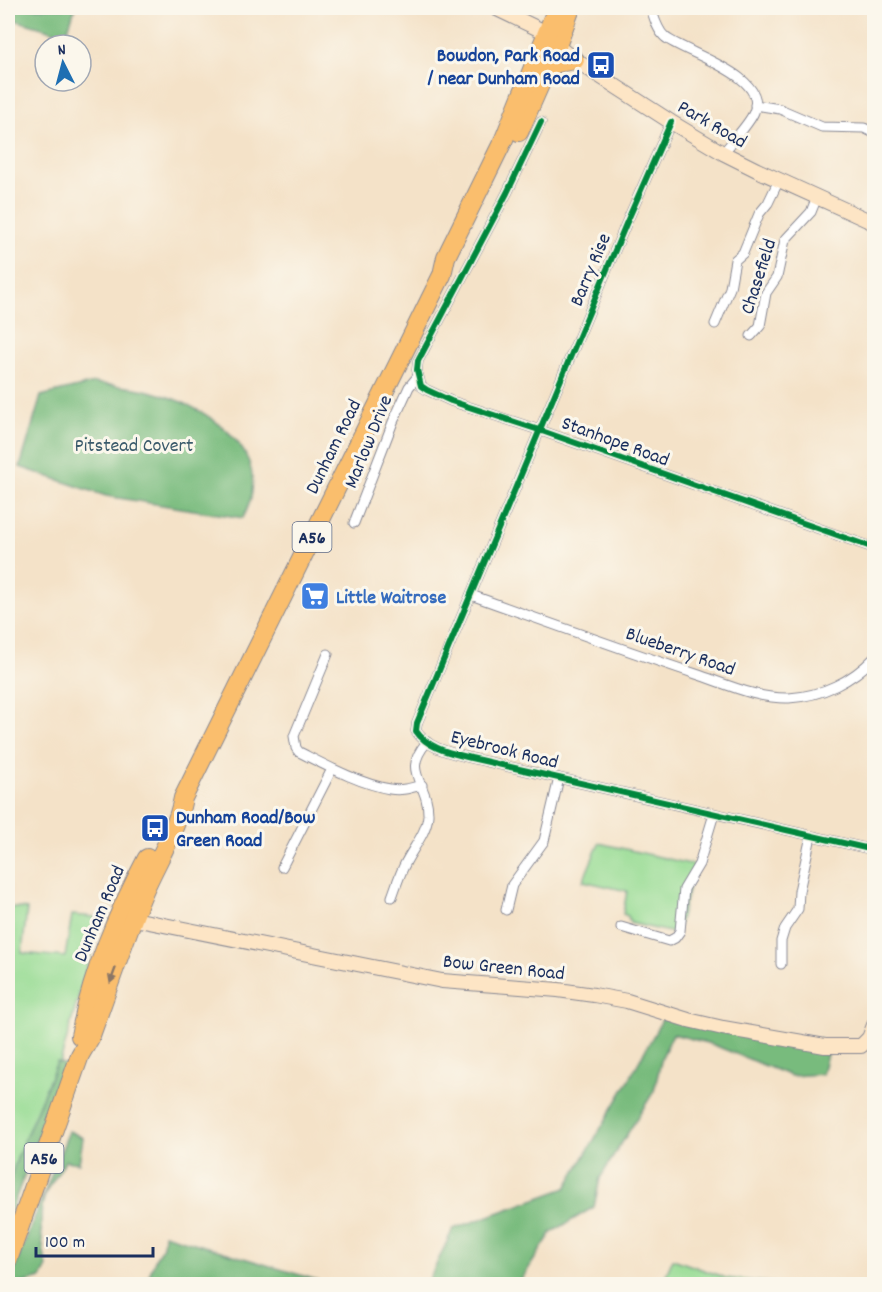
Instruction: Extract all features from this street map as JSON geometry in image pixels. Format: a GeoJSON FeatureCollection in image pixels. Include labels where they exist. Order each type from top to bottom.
{"type":"FeatureCollection","features":[{"type":"Feature","properties":{"kind":"highway","name":"Dunham Road"},"geometry":{"type":"LineString","coordinates":[[8,1260],[80,1055],[80,1035],[105,944],[125,917],[172,808],[183,798],[442,276],[456,259],[494,185],[548,68],[557,8]]}},
{"type":"Feature","properties":{"kind":"highway"},"geometry":{"type":"LineString","coordinates":[[552,39],[556,27],[569,8]]}},
{"type":"Feature","properties":{"kind":"highway","name":"Dunham Road"},"geometry":{"type":"LineString","coordinates":[[442,276],[446,257],[504,139],[530,78],[552,39]]}},
{"type":"Feature","properties":{"kind":"highway"},"geometry":{"type":"LineString","coordinates":[[548,68],[558,63],[575,60]]}},
{"type":"Feature","properties":{"kind":"main road","name":"Park Road"},"geometry":{"type":"LineString","coordinates":[[495,8],[552,39],[575,60],[723,153],[874,223]]}},
{"type":"Feature","properties":{"kind":"main road","name":"Bow Green Road"},"geometry":{"type":"LineString","coordinates":[[125,917],[442,981],[558,990],[627,1001],[723,1028],[825,1046],[861,1046],[873,1036]]}},
{"type":"Feature","properties":{"kind":"street"},"geometry":{"type":"LineString","coordinates":[[651,8],[655,22],[664,36],[715,62],[741,79],[755,96],[755,112],[723,153]]}},
{"type":"Feature","properties":{"kind":"street"},"geometry":{"type":"LineString","coordinates":[[755,105],[780,109],[822,127],[864,128],[874,133]]}},
{"type":"Feature","properties":{"kind":"street"},"geometry":{"type":"LineString","coordinates":[[418,376],[418,361],[507,193],[541,122]]}},
{"type":"Feature","properties":{"kind":"street","name":"Barry Rise"},"geometry":{"type":"LineString","coordinates":[[539,430],[671,122]]}},
{"type":"Feature","properties":{"kind":"street"},"geometry":{"type":"LineString","coordinates":[[715,324],[730,288],[735,260],[743,253],[759,214],[779,180]]}},
{"type":"Feature","properties":{"kind":"street","name":"Chasefield"},"geometry":{"type":"LineString","coordinates":[[750,336],[760,326],[766,293],[777,277],[785,240],[811,212],[817,197]]}},
{"type":"Feature","properties":{"kind":"street","name":"Stanhope Road"},"geometry":{"type":"LineString","coordinates":[[418,376],[421,386],[451,400],[874,548]]}},
{"type":"Feature","properties":{"kind":"street","name":"Marlow Drive"},"geometry":{"type":"LineString","coordinates":[[354,523],[405,395],[418,376]]}},
{"type":"Feature","properties":{"kind":"street","name":"Eyebrook Road"},"geometry":{"type":"LineString","coordinates":[[539,430],[417,723],[416,731],[435,747],[461,755],[874,850]]}},
{"type":"Feature","properties":{"kind":"street","name":"Blueberry Road"},"geometry":{"type":"LineString","coordinates":[[471,595],[736,688],[773,698],[790,698],[830,689],[860,672],[874,658]]}},
{"type":"Feature","properties":{"kind":"street"},"geometry":{"type":"LineString","coordinates":[[328,654],[294,741],[299,752],[332,769],[391,789],[406,789],[422,784]]}},
{"type":"Feature","properties":{"kind":"street"},"geometry":{"type":"LineString","coordinates":[[392,897],[404,864],[428,819],[426,795],[415,772],[414,764],[420,750],[427,742]]}},
{"type":"Feature","properties":{"kind":"street"},"geometry":{"type":"LineString","coordinates":[[282,867],[332,769]]}},
{"type":"Feature","properties":{"kind":"street"},"geometry":{"type":"LineString","coordinates":[[506,910],[512,885],[544,841],[559,778]]}},
{"type":"Feature","properties":{"kind":"street"},"geometry":{"type":"LineString","coordinates":[[621,927],[669,941],[675,938],[680,931],[684,889],[699,864],[714,814]]}},
{"type":"Feature","properties":{"kind":"street"},"geometry":{"type":"LineString","coordinates":[[781,964],[781,941],[785,928],[798,909],[799,891],[811,836]]}},
{"type":"Feature","properties":{"kind":"green space"},"geometry":{"type":"Polygon","coordinates":[[[8,8],[75,8],[67,33],[59,33],[8,18],[8,8]]]}},
{"type":"Feature","properties":{"kind":"green space","name":"Pitstead Covert"},"geometry":{"type":"Polygon","coordinates":[[[94,383],[142,389],[171,398],[193,407],[231,435],[244,452],[252,472],[252,494],[243,518],[106,496],[20,467],[41,396],[94,383]]]}},
{"type":"Feature","properties":{"kind":"green space"},"geometry":{"type":"Polygon","coordinates":[[[599,843],[695,865],[678,928],[674,933],[630,923],[628,916],[623,914],[627,891],[583,881],[599,843]]]}},
{"type":"Feature","properties":{"kind":"green space"},"geometry":{"type":"Polygon","coordinates":[[[8,907],[27,909],[22,953],[65,957],[72,915],[94,917],[98,919],[100,925],[60,1063],[57,1062],[8,1185],[8,907]]]}},
{"type":"Feature","properties":{"kind":"green space"},"geometry":{"type":"Polygon","coordinates":[[[663,1018],[828,1050],[822,1074],[791,1076],[711,1044],[673,1034],[662,1057],[654,1091],[600,1178],[594,1207],[552,1232],[520,1284],[427,1284],[453,1229],[566,1188],[663,1018]]]}},
{"type":"Feature","properties":{"kind":"green space"},"geometry":{"type":"Polygon","coordinates":[[[57,1062],[65,1065],[8,1219],[8,1185],[57,1062]]]}},
{"type":"Feature","properties":{"kind":"green space"},"geometry":{"type":"Polygon","coordinates":[[[69,1131],[83,1138],[79,1163],[65,1161],[44,1197],[41,1228],[47,1267],[41,1278],[19,1284],[8,1284],[69,1131]]]}},
{"type":"Feature","properties":{"kind":"green space"},"geometry":{"type":"Polygon","coordinates":[[[164,1234],[330,1284],[146,1284],[156,1257],[163,1246],[164,1234]]]}},
{"type":"Feature","properties":{"kind":"green space"},"geometry":{"type":"Polygon","coordinates":[[[673,1259],[726,1278],[779,1284],[662,1284],[673,1259]]]}},
{"type":"Feature","properties":{"kind":"cycle path"},"geometry":{"type":"LineString","coordinates":[[541,122],[507,193],[418,361],[417,370],[421,386],[451,401],[874,548]]}},
{"type":"Feature","properties":{"kind":"cycle path"},"geometry":{"type":"LineString","coordinates":[[671,122],[417,723],[416,731],[427,742],[456,754],[874,850]]}},
{"type":"Feature","properties":{"kind":"place","name":"Bowdon, Park Road / near Dunham Road"},"geometry":{"type":"Point","coordinates":[601,65]}},
{"type":"Feature","properties":{"kind":"place","name":"Little Waitrose"},"geometry":{"type":"Point","coordinates":[315,596]}},
{"type":"Feature","properties":{"kind":"place","name":"Dunham Road/Bow Green Road"},"geometry":{"type":"Point","coordinates":[155,828]}}]}
